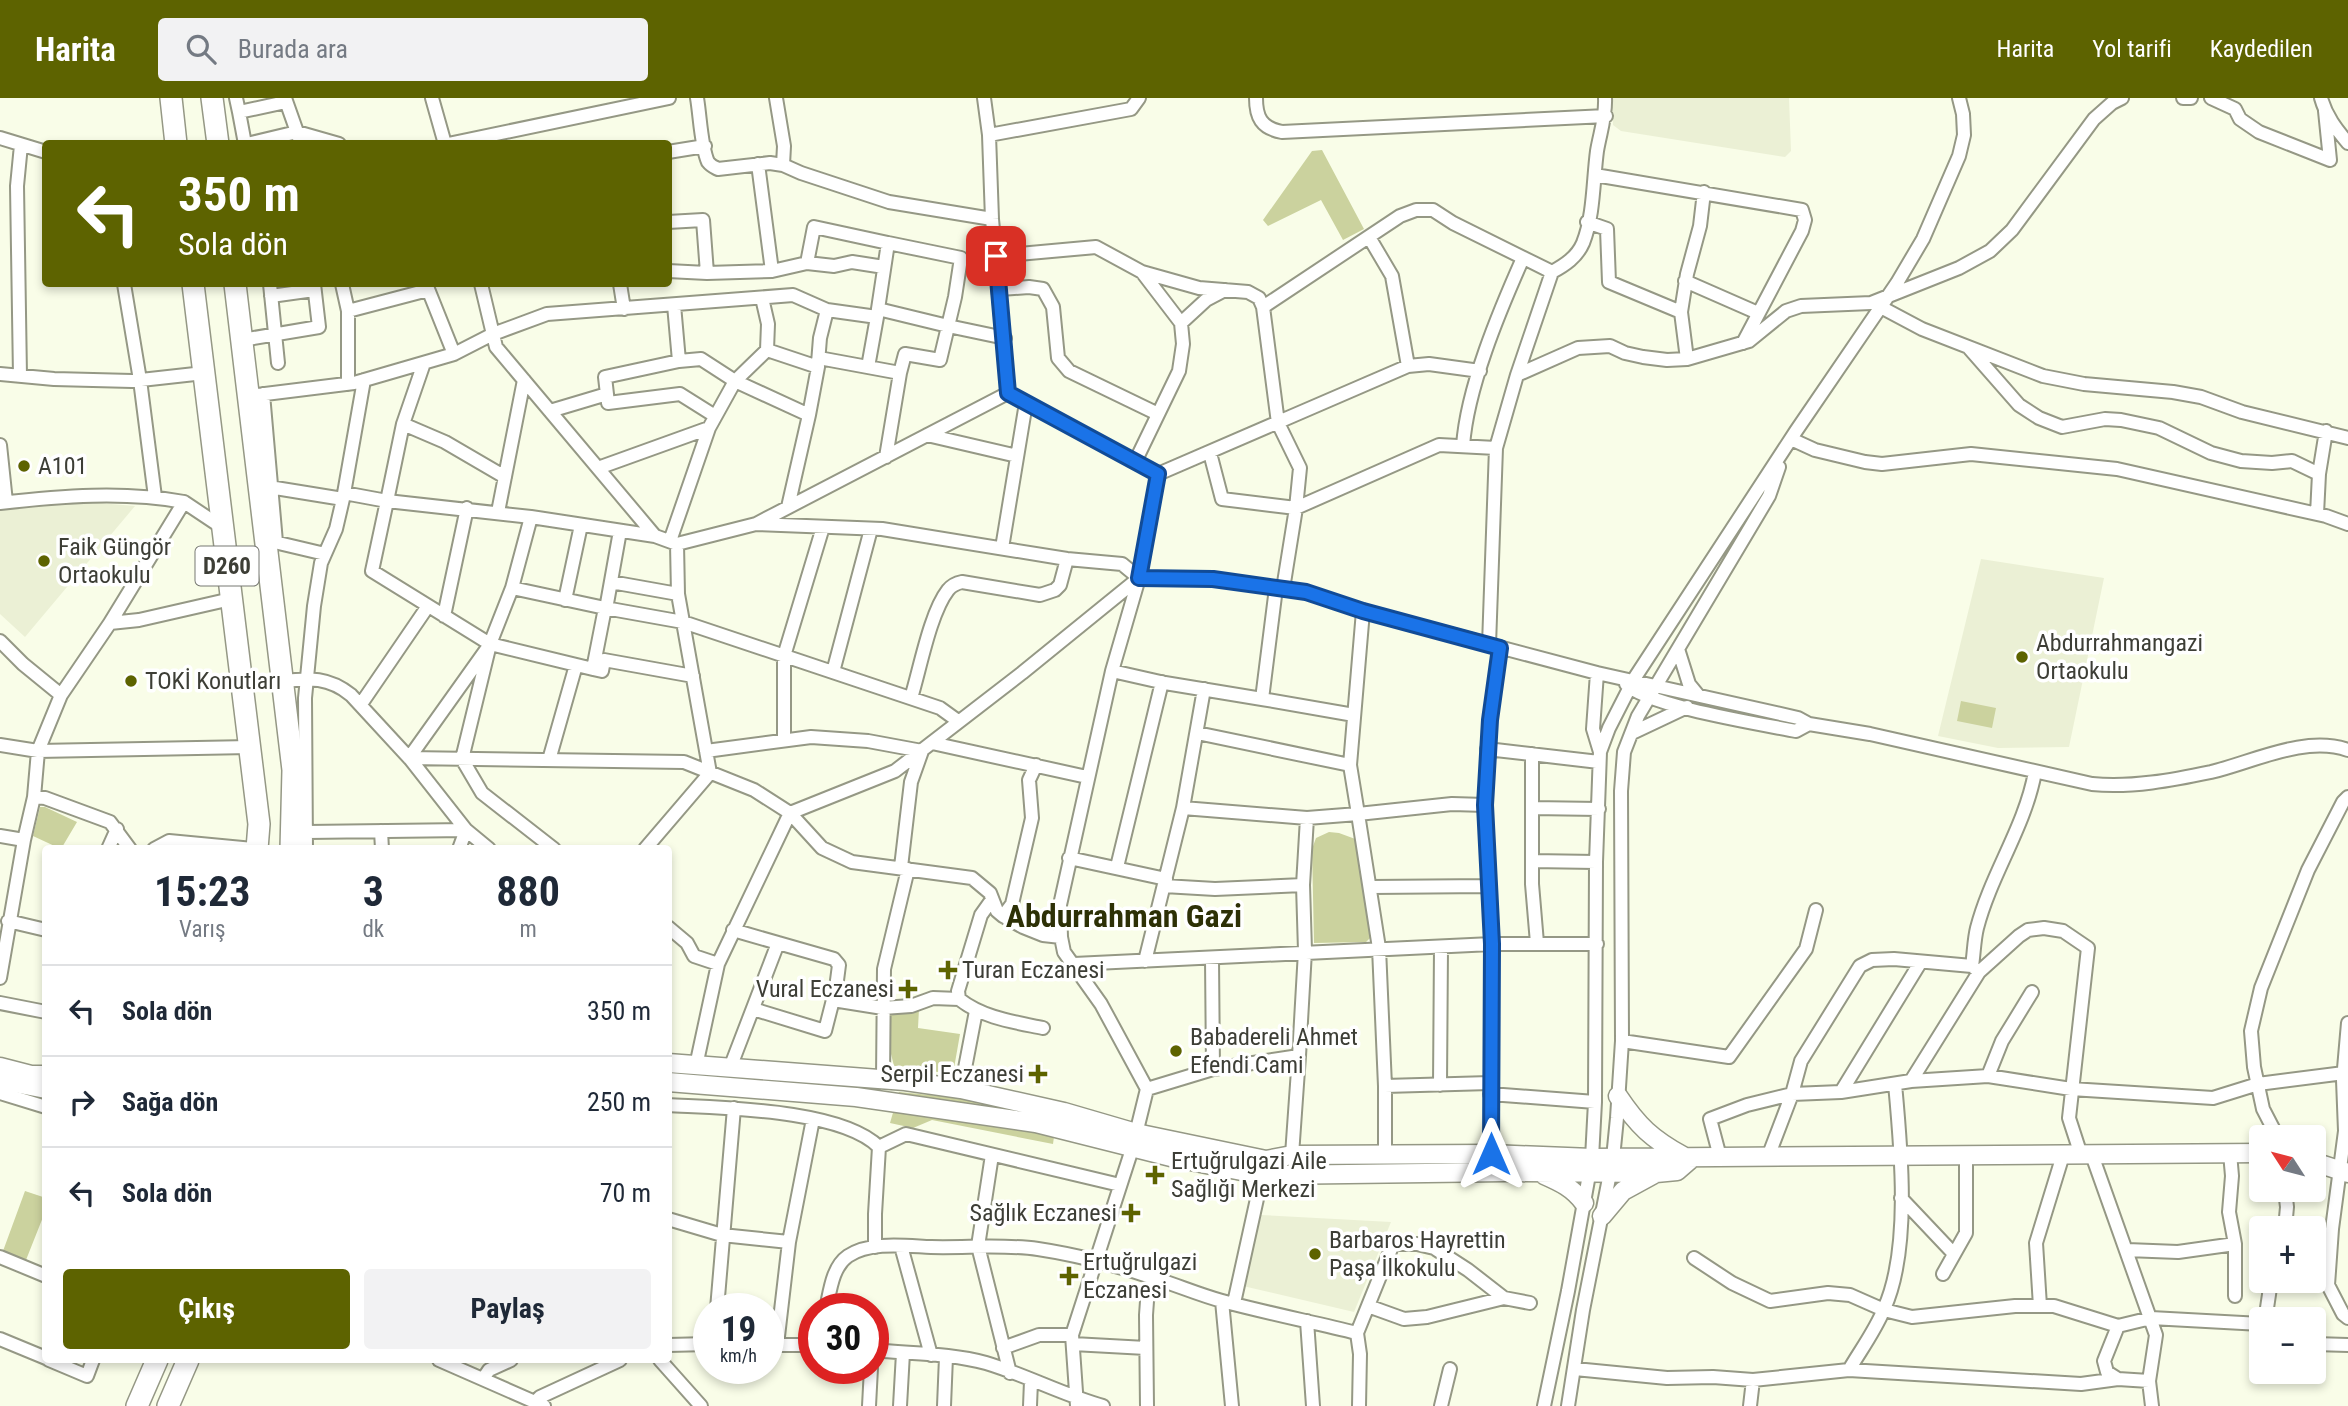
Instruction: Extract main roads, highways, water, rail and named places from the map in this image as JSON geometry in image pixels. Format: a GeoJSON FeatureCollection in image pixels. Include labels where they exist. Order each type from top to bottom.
{"type":"FeatureCollection","features":[{"type":"Feature","properties":{"kind":"highway"},"geometry":{"type":"LineString","coordinates":[[171,98],[176,140]]}},
{"type":"Feature","properties":{"kind":"highway"},"geometry":{"type":"LineString","coordinates":[[212,98],[217,140]]}},
{"type":"Feature","properties":{"kind":"highway","name":"D260"},"geometry":{"type":"LineString","coordinates":[[193,287],[259,824],[256,845]]}},
{"type":"Feature","properties":{"kind":"highway","name":"D260"},"geometry":{"type":"LineString","coordinates":[[235,287],[242,340],[256,395],[271,541],[282,681],[293,770],[291,845]]}},
{"type":"Feature","properties":{"kind":"highway"},"geometry":{"type":"LineString","coordinates":[[137,1406],[156,1363]]}},
{"type":"Feature","properties":{"kind":"highway"},"geometry":{"type":"LineString","coordinates":[[168,1406],[187,1363]]}},
{"type":"Feature","properties":{"kind":"place","name":"A101"},"geometry":{"type":"Point","coordinates":[24,466]}},
{"type":"Feature","properties":{"kind":"place","name":"Faik Güngör Ortaokulu"},"geometry":{"type":"Point","coordinates":[44,561]}},
{"type":"Feature","properties":{"kind":"place","name":"Abdurrahmangazi Ortaokulu"},"geometry":{"type":"Point","coordinates":[2022,657]}},
{"type":"Feature","properties":{"kind":"place","name":"TOKİ Konutları"},"geometry":{"type":"Point","coordinates":[131,681]}},
{"type":"Feature","properties":{"kind":"place","name":"Turan Eczanesi"},"geometry":{"type":"Point","coordinates":[948,970]}},
{"type":"Feature","properties":{"kind":"place","name":"Vural Eczanesi"},"geometry":{"type":"Point","coordinates":[908,989]}},
{"type":"Feature","properties":{"kind":"place","name":"Babadereli Ahmet Efendi Cami"},"geometry":{"type":"Point","coordinates":[1176,1051]}},
{"type":"Feature","properties":{"kind":"place","name":"Serpil Eczanesi"},"geometry":{"type":"Point","coordinates":[1038,1074]}},
{"type":"Feature","properties":{"kind":"place","name":"Ertuğrulgazi Aile Sağlığı Merkezi"},"geometry":{"type":"Point","coordinates":[1155,1175]}},
{"type":"Feature","properties":{"kind":"place","name":"Sağlık Eczanesi"},"geometry":{"type":"Point","coordinates":[1131,1213]}},
{"type":"Feature","properties":{"kind":"place","name":"Barbaros Hayrettin Paşa İlkokulu"},"geometry":{"type":"Point","coordinates":[1315,1254]}},
{"type":"Feature","properties":{"kind":"place","name":"Ertuğrulgazi Eczanesi"},"geometry":{"type":"Point","coordinates":[1069,1276]}},
{"type":"Feature","properties":{"kind":"district","name":"Abdurrahman Gazi"},"geometry":{"type":"Point","coordinates":[1124,916]}}]}
